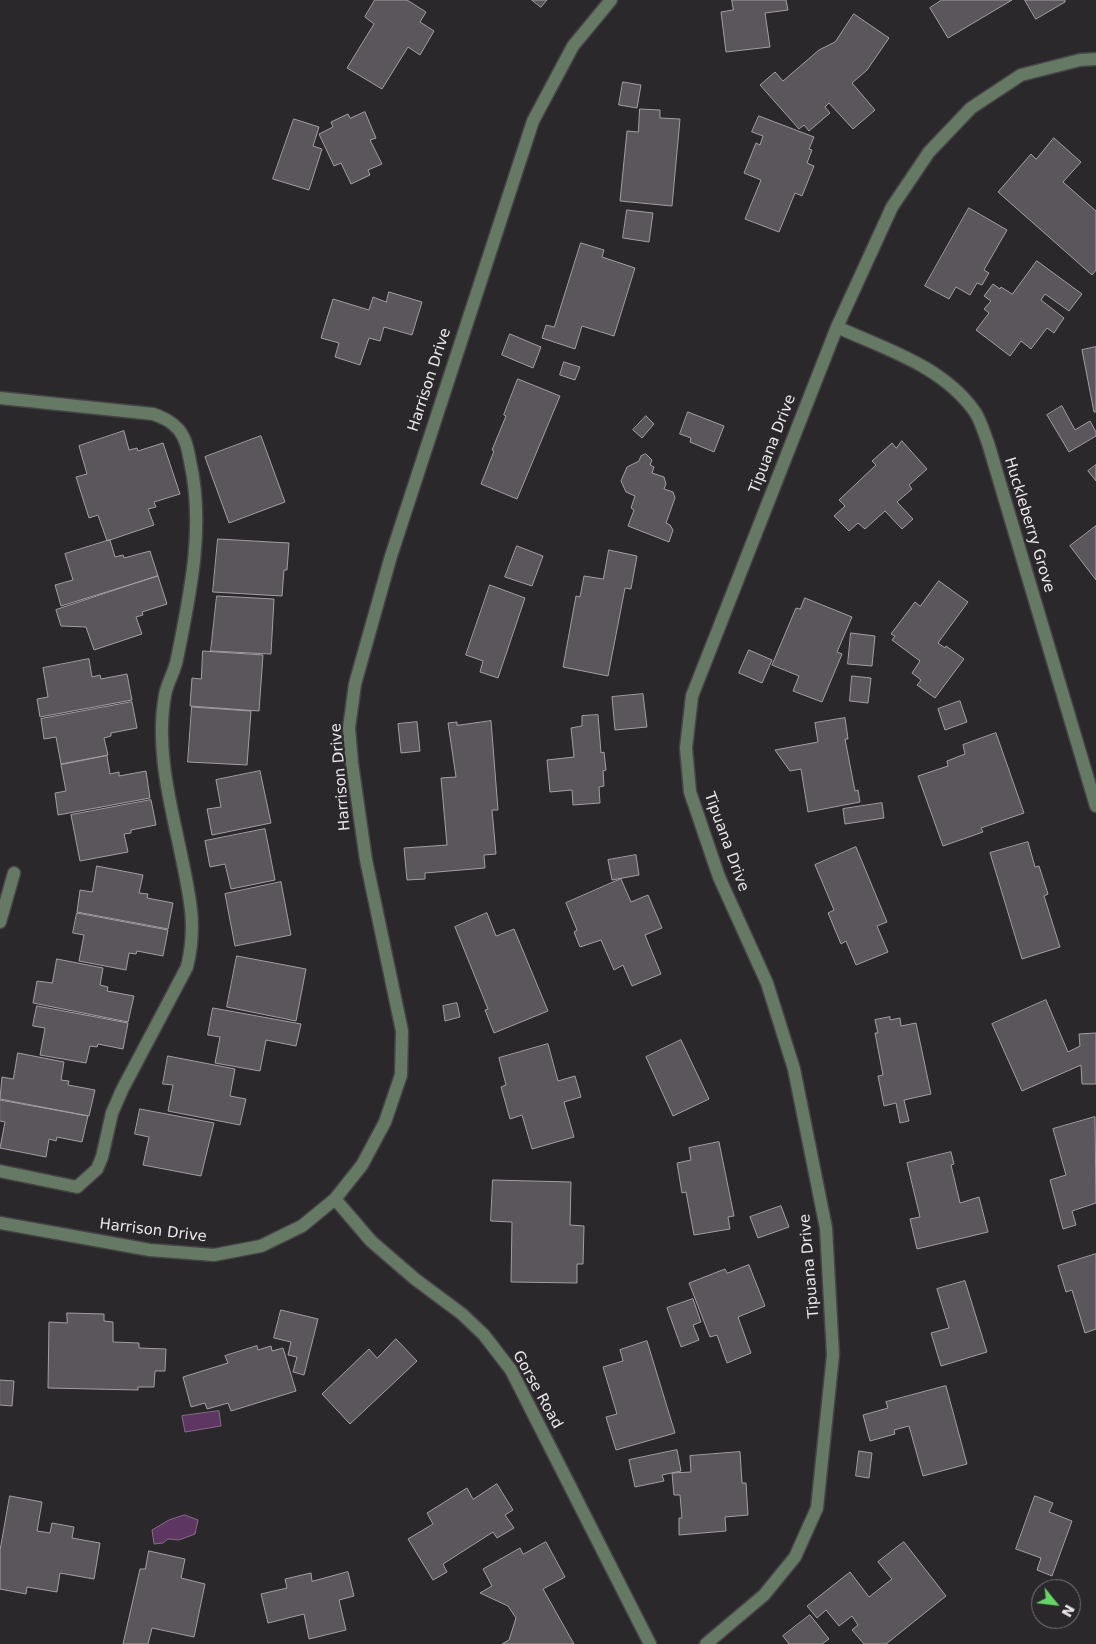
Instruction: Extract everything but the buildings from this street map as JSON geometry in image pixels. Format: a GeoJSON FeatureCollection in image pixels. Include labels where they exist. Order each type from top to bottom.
{"type":"FeatureCollection","features":[{"type":"Feature","properties":{"kind":"street","name":"Harrison Drive"},"geometry":{"type":"LineString","coordinates":[[0,1223],[150,1250],[214,1254],[261,1246],[302,1226],[335,1199],[362,1165],[386,1122],[400,1074],[402,1030],[366,860],[352,763],[350,728],[355,684],[390,556],[532,121],[573,46],[611,0]]}},
{"type":"Feature","properties":{"kind":"street","name":"Tipuana Drive"},"geometry":{"type":"LineString","coordinates":[[706,1644],[764,1595],[795,1556],[817,1508],[833,1355],[826,1228],[794,1069],[767,984],[719,877],[690,792],[686,748],[692,696],[836,327],[892,207],[928,152],[971,108],[1021,75],[1080,60],[1096,59]]}},
{"type":"Feature","properties":{"kind":"street","name":"Huckleberry Grove"},"geometry":{"type":"LineString","coordinates":[[836,327],[931,370],[955,390],[976,412],[988,443],[1096,806]]}},
{"type":"Feature","properties":{"kind":"street"},"geometry":{"type":"LineString","coordinates":[[0,398],[154,414],[170,420],[180,431],[186,443],[193,475],[197,518],[195,562],[177,661],[165,693],[162,726],[167,786],[193,913],[193,945],[187,967],[122,1090],[112,1114],[102,1157],[90,1177],[77,1186],[0,1171]]}},
{"type":"Feature","properties":{"kind":"street"},"geometry":{"type":"LineString","coordinates":[[0,922],[14,873]]}},
{"type":"Feature","properties":{"kind":"street","name":"Gorse Road"},"geometry":{"type":"LineString","coordinates":[[335,1199],[371,1241],[415,1279],[462,1314],[484,1335],[511,1370],[650,1644]]}},
{"type":"Feature","properties":{"kind":"shaded area"},"geometry":{"type":"Polygon","coordinates":[[[219,1411],[221,1426],[185,1432],[182,1416],[219,1411]]]}},
{"type":"Feature","properties":{"kind":"shaded area"},"geometry":{"type":"Polygon","coordinates":[[[185,1515],[198,1520],[195,1534],[179,1540],[168,1539],[163,1543],[154,1544],[152,1530],[169,1520],[185,1515]]]}}]}
